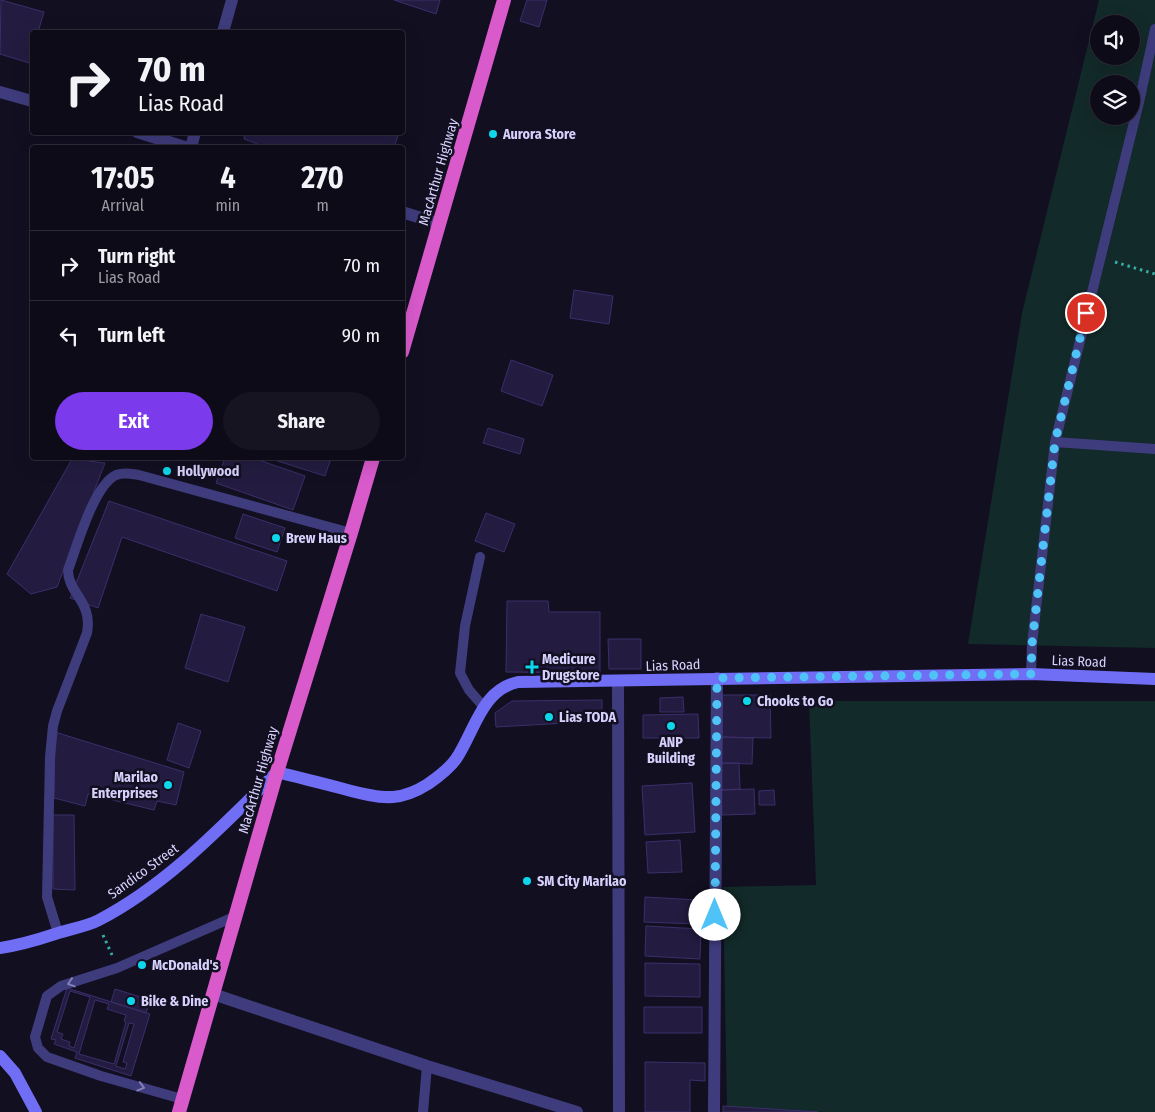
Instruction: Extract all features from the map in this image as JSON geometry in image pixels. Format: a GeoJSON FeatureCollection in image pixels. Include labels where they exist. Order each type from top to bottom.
{"type":"FeatureCollection","features":[{"type":"Feature","properties":{"kind":"highway","name":"MacArthur Highway"},"geometry":{"type":"LineString","coordinates":[[405,342],[504,0]]}},
{"type":"Feature","properties":{"kind":"highway","name":"MacArthur Highway"},"geometry":{"type":"LineString","coordinates":[[180,1106],[277,772],[372,460]]}},
{"type":"Feature","properties":{"kind":"main road","name":"Lias Road"},"geometry":{"type":"LineString","coordinates":[[277,772],[369,795],[391,797],[410,794],[445,771],[455,760],[484,706],[502,688],[518,682],[1031,674],[1155,679]]}},
{"type":"Feature","properties":{"kind":"main road","name":"Sandico Street"},"geometry":{"type":"LineString","coordinates":[[0,948],[21,945],[97,921],[130,901],[196,850],[277,772]]}},
{"type":"Feature","properties":{"kind":"main road"},"geometry":{"type":"LineString","coordinates":[[0,1056],[15,1073],[36,1112]]}},
{"type":"Feature","properties":{"kind":"street"},"geometry":{"type":"LineString","coordinates":[[224,30],[232,0]]}},
{"type":"Feature","properties":{"kind":"street"},"geometry":{"type":"LineString","coordinates":[[0,92],[30,100]]}},
{"type":"Feature","properties":{"kind":"street"},"geometry":{"type":"LineString","coordinates":[[147,135],[179,145]]}},
{"type":"Feature","properties":{"kind":"street"},"geometry":{"type":"LineString","coordinates":[[405,213],[440,224]]}},
{"type":"Feature","properties":{"kind":"street"},"geometry":{"type":"LineString","coordinates":[[714,1112],[717,678]]}},
{"type":"Feature","properties":{"kind":"street"},"geometry":{"type":"LineString","coordinates":[[618,681],[619,1112]]}},
{"type":"Feature","properties":{"kind":"street"},"geometry":{"type":"LineString","coordinates":[[213,994],[427,1066],[577,1112]]}},
{"type":"Feature","properties":{"kind":"lane"},"geometry":{"type":"LineString","coordinates":[[1031,674],[1032,644],[1055,442],[1155,29]]}},
{"type":"Feature","properties":{"kind":"lane"},"geometry":{"type":"LineString","coordinates":[[1055,442],[1155,449]]}},
{"type":"Feature","properties":{"kind":"lane"},"geometry":{"type":"LineString","coordinates":[[58,933],[47,897],[50,757],[53,726],[56,711],[87,633],[89,623],[85,605],[68,576],[68,570],[92,507],[103,485],[116,475],[139,474],[351,534]]}},
{"type":"Feature","properties":{"kind":"lane"},"geometry":{"type":"LineString","coordinates":[[480,557],[465,626],[460,673],[468,690],[484,706]]}},
{"type":"Feature","properties":{"kind":"lane"},"geometry":{"type":"LineString","coordinates":[[180,1106],[46,1057],[38,1048],[34,1037],[47,996],[61,986],[117,968],[236,916]]}},
{"type":"Feature","properties":{"kind":"lane"},"geometry":{"type":"LineString","coordinates":[[423,1112],[427,1066]]}},
{"type":"Feature","properties":{"kind":"path"},"geometry":{"type":"LineString","coordinates":[[1100,258],[1155,274]]}},
{"type":"Feature","properties":{"kind":"path"},"geometry":{"type":"LineString","coordinates":[[97,921],[117,968]]}},
{"type":"Feature","properties":{"kind":"green space"},"geometry":{"type":"Polygon","coordinates":[[[1099,0],[1155,0],[1155,648],[968,644],[1022,313],[1090,37],[1090,65],[1140,65],[1140,15],[1095,15],[1099,0]]]}},
{"type":"Feature","properties":{"kind":"green space"},"geometry":{"type":"Polygon","coordinates":[[[809,701],[1155,701],[1155,1112],[825,1112],[727,1110],[723,887],[816,885],[809,701]]]}},
{"type":"Feature","properties":{"kind":"building"},"geometry":{"type":"Polygon","coordinates":[[[1,0],[44,12],[39,30],[30,30],[29,63],[0,54],[1,0]]]}},
{"type":"Feature","properties":{"kind":"building"},"geometry":{"type":"Polygon","coordinates":[[[394,0],[440,0],[436,14],[394,0]]]}},
{"type":"Feature","properties":{"kind":"building"},"geometry":{"type":"Polygon","coordinates":[[[527,0],[547,0],[539,27],[520,21],[527,0]]]}},
{"type":"Feature","properties":{"kind":"building"},"geometry":{"type":"Polygon","coordinates":[[[245,135],[398,135],[395,145],[260,145],[244,139],[245,135]]]}},
{"type":"Feature","properties":{"kind":"building"},"geometry":{"type":"Polygon","coordinates":[[[574,290],[613,296],[609,324],[570,318],[574,290]]]}},
{"type":"Feature","properties":{"kind":"building"},"geometry":{"type":"Polygon","coordinates":[[[511,360],[553,375],[542,406],[501,391],[511,360]]]}},
{"type":"Feature","properties":{"kind":"building"},"geometry":{"type":"Polygon","coordinates":[[[488,428],[524,439],[520,454],[483,443],[488,428]]]}},
{"type":"Feature","properties":{"kind":"building"},"geometry":{"type":"Polygon","coordinates":[[[71,460],[105,463],[57,587],[31,594],[7,574],[71,460]]]}},
{"type":"Feature","properties":{"kind":"building"},"geometry":{"type":"Polygon","coordinates":[[[224,460],[259,460],[305,476],[293,510],[216,483],[224,460]]]}},
{"type":"Feature","properties":{"kind":"building"},"geometry":{"type":"Polygon","coordinates":[[[274,460],[330,460],[325,476],[274,460]]]}},
{"type":"Feature","properties":{"kind":"building"},"geometry":{"type":"Polygon","coordinates":[[[109,501],[287,561],[277,591],[122,537],[98,608],[70,598],[109,501]]]}},
{"type":"Feature","properties":{"kind":"building"},"geometry":{"type":"Polygon","coordinates":[[[486,513],[515,524],[504,552],[475,541],[486,513]]]}},
{"type":"Feature","properties":{"kind":"building"},"geometry":{"type":"Polygon","coordinates":[[[243,514],[285,528],[277,552],[235,538],[243,514]]]}},
{"type":"Feature","properties":{"kind":"building"},"geometry":{"type":"Polygon","coordinates":[[[507,601],[548,601],[549,612],[600,612],[600,673],[506,672],[507,601]]]}},
{"type":"Feature","properties":{"kind":"building"},"geometry":{"type":"Polygon","coordinates":[[[201,614],[245,627],[228,682],[185,668],[201,614]]]}},
{"type":"Feature","properties":{"kind":"building"},"geometry":{"type":"Polygon","coordinates":[[[608,639],[641,639],[641,669],[609,669],[608,639]]]}},
{"type":"Feature","properties":{"kind":"building"},"geometry":{"type":"Polygon","coordinates":[[[722,695],[770,695],[771,738],[722,737],[722,695]]]}},
{"type":"Feature","properties":{"kind":"building"},"geometry":{"type":"Polygon","coordinates":[[[683,697],[684,712],[660,712],[660,698],[683,697]]]}},
{"type":"Feature","properties":{"kind":"building","name":"Lias TODA"},"geometry":{"type":"Polygon","coordinates":[[[602,700],[602,721],[496,727],[495,713],[512,701],[602,700]]]}},
{"type":"Feature","properties":{"kind":"building","name":"ANP Building"},"geometry":{"type":"Polygon","coordinates":[[[698,714],[699,738],[643,738],[643,715],[698,714]]]}},
{"type":"Feature","properties":{"kind":"building"},"geometry":{"type":"Polygon","coordinates":[[[178,723],[201,731],[189,768],[167,760],[178,723]]]}},
{"type":"Feature","properties":{"kind":"building"},"geometry":{"type":"Polygon","coordinates":[[[55,732],[184,772],[176,805],[157,801],[154,810],[88,794],[85,806],[54,798],[55,732]]]}},
{"type":"Feature","properties":{"kind":"building"},"geometry":{"type":"Polygon","coordinates":[[[722,737],[753,738],[752,764],[721,763],[722,737]]]}},
{"type":"Feature","properties":{"kind":"building"},"geometry":{"type":"Polygon","coordinates":[[[721,763],[739,763],[740,789],[721,790],[721,763]]]}},
{"type":"Feature","properties":{"kind":"building"},"geometry":{"type":"Polygon","coordinates":[[[692,783],[695,832],[645,835],[642,786],[692,783]]]}},
{"type":"Feature","properties":{"kind":"building"},"geometry":{"type":"Polygon","coordinates":[[[754,789],[755,814],[722,815],[721,790],[754,789]]]}},
{"type":"Feature","properties":{"kind":"building"},"geometry":{"type":"Polygon","coordinates":[[[774,790],[775,805],[759,805],[759,791],[774,790]]]}},
{"type":"Feature","properties":{"kind":"building"},"geometry":{"type":"Polygon","coordinates":[[[53,815],[74,815],[75,890],[53,889],[53,815]]]}},
{"type":"Feature","properties":{"kind":"building"},"geometry":{"type":"Polygon","coordinates":[[[680,840],[682,872],[648,873],[646,842],[680,840]]]}},
{"type":"Feature","properties":{"kind":"building"},"geometry":{"type":"Polygon","coordinates":[[[645,897],[699,900],[698,924],[644,922],[645,897]]]}},
{"type":"Feature","properties":{"kind":"building"},"geometry":{"type":"Polygon","coordinates":[[[646,926],[701,929],[700,959],[645,956],[646,926]]]}},
{"type":"Feature","properties":{"kind":"building"},"geometry":{"type":"Polygon","coordinates":[[[645,963],[700,964],[700,997],[645,996],[645,963]]]}},
{"type":"Feature","properties":{"kind":"building"},"geometry":{"type":"Polygon","coordinates":[[[67,988],[150,1014],[131,1076],[75,1058],[77,1052],[54,1044],[56,1040],[51,1039],[67,988]],[[70,991],[57,1032],[63,1034],[61,1039],[70,1042],[69,1046],[74,1048],[90,997],[70,991]],[[95,1000],[79,1054],[114,1064],[126,1022],[124,1021],[126,1015],[107,1009],[109,1004],[95,1000]],[[129,1023],[116,1066],[125,1069],[127,1063],[123,1062],[134,1024],[129,1023]]]}},
{"type":"Feature","properties":{"kind":"building","name":"Bike & Dine"},"geometry":{"type":"Polygon","coordinates":[[[115,989],[150,1000],[146,1013],[111,1002],[115,989]]]}},
{"type":"Feature","properties":{"kind":"building"},"geometry":{"type":"Polygon","coordinates":[[[644,1007],[702,1007],[702,1033],[644,1033],[644,1007]]]}},
{"type":"Feature","properties":{"kind":"building"},"geometry":{"type":"Polygon","coordinates":[[[645,1062],[705,1063],[705,1081],[690,1080],[690,1112],[645,1112],[645,1062]]]}},
{"type":"Feature","properties":{"kind":"building"},"geometry":{"type":"Polygon","coordinates":[[[723,1106],[818,1112],[723,1112],[723,1106]]]}},
{"type":"Feature","properties":{"kind":"place","name":"Aurora Store"},"geometry":{"type":"Point","coordinates":[493,134]}},
{"type":"Feature","properties":{"kind":"place","name":"Hollywood"},"geometry":{"type":"Point","coordinates":[167,471]}},
{"type":"Feature","properties":{"kind":"place","name":"Brew Haus"},"geometry":{"type":"Point","coordinates":[276,538]}},
{"type":"Feature","properties":{"kind":"place","name":"Medicure Drugstore"},"geometry":{"type":"Point","coordinates":[532,667]}},
{"type":"Feature","properties":{"kind":"place","name":"Chooks to Go"},"geometry":{"type":"Point","coordinates":[747,701]}},
{"type":"Feature","properties":{"kind":"place","name":"Lias TODA"},"geometry":{"type":"Point","coordinates":[549,717]}},
{"type":"Feature","properties":{"kind":"place","name":"ANP Building"},"geometry":{"type":"Point","coordinates":[671,726]}},
{"type":"Feature","properties":{"kind":"place","name":"Marilao Enterprises"},"geometry":{"type":"Point","coordinates":[168,785]}},
{"type":"Feature","properties":{"kind":"place","name":"SM City Marilao"},"geometry":{"type":"Point","coordinates":[527,881]}},
{"type":"Feature","properties":{"kind":"place","name":"McDonald's"},"geometry":{"type":"Point","coordinates":[142,965]}},
{"type":"Feature","properties":{"kind":"place","name":"Bike & Dine"},"geometry":{"type":"Point","coordinates":[131,1001]}},
{"type":"Feature","properties":{"kind":"route"},"geometry":{"type":"LineString","coordinates":[[715,915],[717,678],[1031,674],[1032,644],[1055,442],[1086,313]]}}]}
